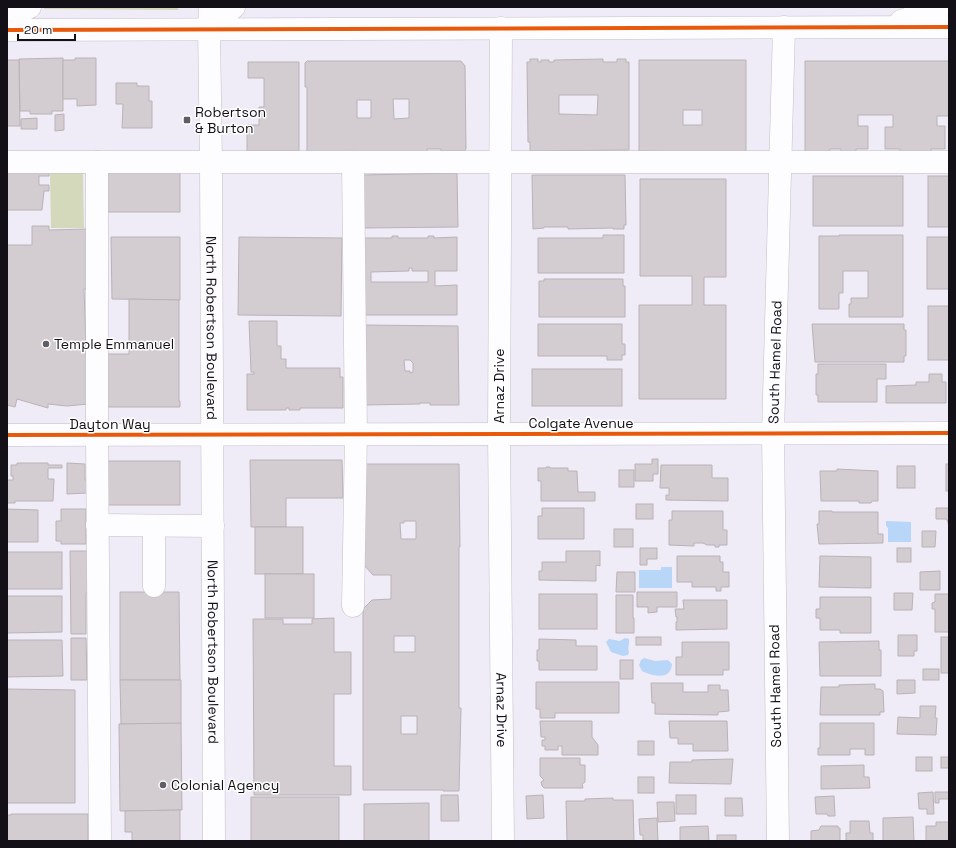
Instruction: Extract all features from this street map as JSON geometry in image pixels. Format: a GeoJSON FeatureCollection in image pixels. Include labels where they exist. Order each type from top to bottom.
{"type":"FeatureCollection","features":[{"type":"Feature","properties":{"kind":"street"},"geometry":{"type":"LineString","coordinates":[[7,20],[30,7]]}},
{"type":"Feature","properties":{"kind":"street","name":"North Robertson Boulevard"},"geometry":{"type":"LineString","coordinates":[[210,7],[214,841]]}},
{"type":"Feature","properties":{"kind":"street"},"geometry":{"type":"LineString","coordinates":[[209,29],[234,7]]}},
{"type":"Feature","properties":{"kind":"street"},"geometry":{"type":"LineString","coordinates":[[883,27],[941,7]]}},
{"type":"Feature","properties":{"kind":"street","name":"South Hamel Road"},"geometry":{"type":"LineString","coordinates":[[778,841],[776,816],[773,433],[784,27]]}},
{"type":"Feature","properties":{"kind":"street"},"geometry":{"type":"LineString","coordinates":[[7,30],[949,27]]}},
{"type":"Feature","properties":{"kind":"street","name":"Arnaz Drive"},"geometry":{"type":"LineString","coordinates":[[501,28],[499,434],[503,841]]}},
{"type":"Feature","properties":{"kind":"street"},"geometry":{"type":"LineString","coordinates":[[7,162],[949,162]]}},
{"type":"Feature","properties":{"kind":"street"},"geometry":{"type":"LineString","coordinates":[[97,162],[97,525],[100,841]]}},
{"type":"Feature","properties":{"kind":"street"},"geometry":{"type":"LineString","coordinates":[[353,162],[356,435],[353,606]]}},
{"type":"Feature","properties":{"kind":"street","name":"Colgate Avenue"},"geometry":{"type":"LineString","coordinates":[[212,434],[949,433]]}},
{"type":"Feature","properties":{"kind":"street","name":"Dayton Way"},"geometry":{"type":"LineString","coordinates":[[7,435],[212,434]]}},
{"type":"Feature","properties":{"kind":"street"},"geometry":{"type":"LineString","coordinates":[[97,525],[213,526]]}},
{"type":"Feature","properties":{"kind":"street"},"geometry":{"type":"LineString","coordinates":[[154,526],[154,586]]}},
{"type":"Feature","properties":{"kind":"green space"},"geometry":{"type":"Polygon","coordinates":[[[44,7],[177,7],[179,10],[44,9],[44,7]]]}},
{"type":"Feature","properties":{"kind":"green space"},"geometry":{"type":"Polygon","coordinates":[[[50,172],[83,172],[84,228],[51,228],[50,172]]]}},
{"type":"Feature","properties":{"kind":"water"},"geometry":{"type":"Polygon","coordinates":[[[886,521],[911,522],[911,542],[888,542],[888,528],[886,526],[886,521]]]}},
{"type":"Feature","properties":{"kind":"water"},"geometry":{"type":"Polygon","coordinates":[[[661,567],[672,567],[672,588],[639,588],[639,570],[661,570],[661,567]]]}},
{"type":"Feature","properties":{"kind":"water"},"geometry":{"type":"Polygon","coordinates":[[[625,638],[629,639],[628,655],[623,656],[611,652],[606,642],[609,639],[620,641],[625,638]]]}},
{"type":"Feature","properties":{"kind":"water"},"geometry":{"type":"Polygon","coordinates":[[[644,658],[655,661],[668,660],[672,664],[671,669],[665,675],[660,676],[646,673],[642,671],[639,665],[641,660],[644,658]]]}},
{"type":"Feature","properties":{"kind":"building"},"geometry":{"type":"Polygon","coordinates":[[[63,58],[63,111],[52,111],[52,114],[30,114],[30,111],[20,111],[19,59],[63,58]]]}},
{"type":"Feature","properties":{"kind":"building"},"geometry":{"type":"Polygon","coordinates":[[[75,58],[96,58],[96,105],[77,106],[77,99],[63,99],[63,60],[75,60],[75,58]]]}},
{"type":"Feature","properties":{"kind":"building"},"geometry":{"type":"Polygon","coordinates":[[[530,59],[538,59],[538,62],[541,62],[541,60],[549,60],[549,62],[554,62],[554,60],[603,59],[603,62],[617,62],[617,59],[626,59],[626,62],[629,62],[629,150],[530,151],[530,142],[528,142],[527,62],[530,62],[530,59]],[[559,95],[559,114],[597,115],[598,95],[559,95]]]}},
{"type":"Feature","properties":{"kind":"building"},"geometry":{"type":"Polygon","coordinates":[[[7,60],[19,60],[20,126],[7,126],[7,60]]]}},
{"type":"Feature","properties":{"kind":"building"},"geometry":{"type":"Polygon","coordinates":[[[639,60],[746,60],[746,151],[744,151],[744,153],[639,151],[639,60]],[[683,110],[683,125],[702,125],[702,110],[683,110]]]}},
{"type":"Feature","properties":{"kind":"building"},"geometry":{"type":"Polygon","coordinates":[[[307,61],[461,61],[465,66],[466,149],[464,151],[441,151],[441,149],[427,149],[427,154],[307,153],[307,87],[305,87],[305,63],[307,61]],[[393,99],[394,119],[409,118],[409,99],[393,99]],[[357,100],[357,118],[371,118],[371,100],[357,100]]]}},
{"type":"Feature","properties":{"kind":"building"},"geometry":{"type":"Polygon","coordinates":[[[805,61],[949,61],[949,116],[937,116],[937,126],[945,126],[945,149],[931,149],[931,153],[900,153],[900,149],[885,149],[885,127],[893,127],[893,115],[858,115],[858,126],[868,126],[868,149],[856,149],[856,153],[841,153],[841,149],[830,149],[830,153],[805,153],[805,61]]]}},
{"type":"Feature","properties":{"kind":"building"},"geometry":{"type":"Polygon","coordinates":[[[248,62],[299,62],[299,151],[247,151],[247,125],[259,125],[259,107],[264,107],[264,78],[248,78],[248,62]]]}},
{"type":"Feature","properties":{"kind":"building"},"geometry":{"type":"Polygon","coordinates":[[[116,83],[137,83],[137,86],[149,86],[149,101],[152,101],[152,128],[122,128],[123,104],[116,104],[116,83]]]}},
{"type":"Feature","properties":{"kind":"building"},"geometry":{"type":"Polygon","coordinates":[[[64,114],[64,130],[55,131],[55,115],[64,114]]]}},
{"type":"Feature","properties":{"kind":"building"},"geometry":{"type":"Polygon","coordinates":[[[37,118],[37,129],[21,129],[21,119],[37,118]]]}},
{"type":"Feature","properties":{"kind":"building"},"geometry":{"type":"Polygon","coordinates":[[[110,168],[180,168],[180,212],[101,212],[101,178],[110,168]]]}},
{"type":"Feature","properties":{"kind":"building"},"geometry":{"type":"Polygon","coordinates":[[[7,169],[49,170],[49,176],[39,176],[39,185],[49,185],[49,191],[44,191],[42,210],[7,210],[7,169]]]}},
{"type":"Feature","properties":{"kind":"building"},"geometry":{"type":"Polygon","coordinates":[[[457,173],[458,227],[363,228],[362,175],[457,173]]]}},
{"type":"Feature","properties":{"kind":"building"},"geometry":{"type":"Polygon","coordinates":[[[532,175],[625,175],[626,225],[624,225],[624,229],[568,229],[568,227],[544,227],[533,229],[532,175]]]}},
{"type":"Feature","properties":{"kind":"building"},"geometry":{"type":"Polygon","coordinates":[[[813,176],[903,176],[903,226],[813,226],[813,176]]]}},
{"type":"Feature","properties":{"kind":"building"},"geometry":{"type":"Polygon","coordinates":[[[928,176],[949,176],[949,227],[928,227],[928,176]]]}},
{"type":"Feature","properties":{"kind":"building"},"geometry":{"type":"Polygon","coordinates":[[[640,179],[726,179],[726,277],[704,277],[704,305],[726,305],[726,399],[639,399],[639,305],[692,305],[692,276],[640,276],[640,179]]]}},
{"type":"Feature","properties":{"kind":"building","name":"Temple Emmanuel"},"geometry":{"type":"Polygon","coordinates":[[[32,226],[49,226],[49,230],[87,229],[87,289],[84,289],[88,404],[67,406],[48,404],[48,408],[17,399],[15,407],[7,405],[7,245],[32,245],[32,226]]]}},
{"type":"Feature","properties":{"kind":"building"},"geometry":{"type":"Polygon","coordinates":[[[603,235],[624,235],[624,273],[538,273],[538,238],[603,238],[603,235]]]}},
{"type":"Feature","properties":{"kind":"building"},"geometry":{"type":"Polygon","coordinates":[[[903,235],[903,317],[849,317],[849,304],[851,304],[851,298],[868,298],[868,271],[843,271],[843,293],[839,293],[839,309],[819,309],[819,236],[903,235]]]}},
{"type":"Feature","properties":{"kind":"building"},"geometry":{"type":"Polygon","coordinates":[[[392,236],[398,236],[398,238],[428,238],[428,236],[434,236],[434,238],[457,237],[457,271],[435,271],[435,286],[457,285],[457,315],[363,315],[363,238],[392,238],[392,236]],[[409,268],[409,271],[371,272],[371,282],[428,282],[428,271],[412,271],[412,268],[409,268]]]}},
{"type":"Feature","properties":{"kind":"building"},"geometry":{"type":"Polygon","coordinates":[[[111,237],[180,237],[180,300],[112,299],[111,237]]]}},
{"type":"Feature","properties":{"kind":"building"},"geometry":{"type":"Polygon","coordinates":[[[239,237],[342,238],[341,316],[238,315],[239,237]]]}},
{"type":"Feature","properties":{"kind":"building"},"geometry":{"type":"Polygon","coordinates":[[[927,237],[949,237],[949,289],[927,289],[927,237]]]}},
{"type":"Feature","properties":{"kind":"building"},"geometry":{"type":"Polygon","coordinates":[[[544,279],[623,279],[623,286],[625,286],[625,317],[539,317],[539,281],[544,281],[544,279]]]}},
{"type":"Feature","properties":{"kind":"building"},"geometry":{"type":"Polygon","coordinates":[[[129,299],[179,300],[180,407],[101,407],[101,354],[129,354],[129,299]]]}},
{"type":"Feature","properties":{"kind":"building"},"geometry":{"type":"Polygon","coordinates":[[[928,306],[949,306],[949,360],[928,360],[928,306]]]}},
{"type":"Feature","properties":{"kind":"building"},"geometry":{"type":"Polygon","coordinates":[[[249,321],[277,321],[277,346],[281,346],[281,359],[286,359],[286,368],[340,368],[340,377],[343,377],[343,408],[247,410],[247,374],[254,374],[254,372],[251,372],[249,321]]]}},
{"type":"Feature","properties":{"kind":"building"},"geometry":{"type":"Polygon","coordinates":[[[538,324],[622,324],[622,344],[625,344],[625,355],[622,355],[622,360],[607,360],[607,356],[538,356],[538,324]]]}},
{"type":"Feature","properties":{"kind":"building"},"geometry":{"type":"Polygon","coordinates":[[[812,324],[904,324],[904,330],[906,330],[906,356],[904,356],[904,362],[815,362],[812,324]]]}},
{"type":"Feature","properties":{"kind":"building"},"geometry":{"type":"Polygon","coordinates":[[[364,325],[458,326],[459,405],[430,405],[430,403],[420,403],[366,405],[364,325]],[[404,360],[405,371],[410,371],[410,373],[413,372],[413,363],[410,360],[404,360]]]}},
{"type":"Feature","properties":{"kind":"building"},"geometry":{"type":"Polygon","coordinates":[[[818,364],[886,364],[886,379],[877,379],[877,402],[818,402],[818,395],[816,395],[816,374],[818,374],[818,364]]]}},
{"type":"Feature","properties":{"kind":"building"},"geometry":{"type":"Polygon","coordinates":[[[532,369],[622,369],[622,406],[532,406],[532,369]]]}},
{"type":"Feature","properties":{"kind":"building"},"geometry":{"type":"Polygon","coordinates":[[[929,374],[942,374],[942,382],[946,382],[946,403],[886,403],[886,386],[916,385],[916,382],[929,382],[929,374]]]}},
{"type":"Feature","properties":{"kind":"building"},"geometry":{"type":"Polygon","coordinates":[[[652,459],[658,459],[658,474],[653,474],[653,481],[635,481],[635,464],[652,464],[652,459]]]}},
{"type":"Feature","properties":{"kind":"building"},"geometry":{"type":"Polygon","coordinates":[[[250,460],[342,460],[343,498],[286,498],[286,527],[251,527],[250,460]]]}},
{"type":"Feature","properties":{"kind":"building"},"geometry":{"type":"Polygon","coordinates":[[[106,461],[180,461],[180,505],[106,505],[106,461]]]}},
{"type":"Feature","properties":{"kind":"building"},"geometry":{"type":"Polygon","coordinates":[[[17,463],[48,463],[48,465],[62,465],[62,468],[48,468],[48,479],[54,479],[53,501],[15,501],[15,503],[7,503],[7,480],[13,480],[13,476],[11,476],[11,465],[17,465],[17,463]]]}},
{"type":"Feature","properties":{"kind":"building"},"geometry":{"type":"Polygon","coordinates":[[[67,463],[85,464],[87,493],[67,494],[67,463]]]}},
{"type":"Feature","properties":{"kind":"building"},"geometry":{"type":"Polygon","coordinates":[[[363,464],[459,464],[459,708],[461,708],[459,791],[363,790],[363,609],[372,600],[391,599],[391,575],[373,575],[364,565],[363,464]],[[404,521],[404,523],[400,523],[401,539],[416,539],[416,521],[404,521]],[[394,636],[394,652],[415,652],[415,636],[394,636]],[[401,716],[401,734],[417,734],[417,716],[401,716]]]}},
{"type":"Feature","properties":{"kind":"building"},"geometry":{"type":"Polygon","coordinates":[[[946,464],[949,464],[949,491],[946,491],[946,464]]]}},
{"type":"Feature","properties":{"kind":"building"},"geometry":{"type":"Polygon","coordinates":[[[661,465],[712,465],[712,478],[728,478],[728,501],[666,500],[666,495],[669,495],[669,488],[660,488],[661,465]]]}},
{"type":"Feature","properties":{"kind":"building"},"geometry":{"type":"Polygon","coordinates":[[[897,466],[915,466],[915,488],[897,488],[897,466]]]}},
{"type":"Feature","properties":{"kind":"building"},"geometry":{"type":"Polygon","coordinates":[[[538,468],[568,468],[568,471],[577,471],[578,492],[595,492],[595,501],[541,501],[541,481],[538,481],[538,468]]]}},
{"type":"Feature","properties":{"kind":"building"},"geometry":{"type":"Polygon","coordinates":[[[837,469],[878,471],[878,501],[872,501],[871,503],[859,503],[859,501],[821,501],[820,471],[837,471],[837,469]]]}},
{"type":"Feature","properties":{"kind":"building"},"geometry":{"type":"Polygon","coordinates":[[[619,470],[634,470],[634,487],[619,487],[619,470]]]}},
{"type":"Feature","properties":{"kind":"building"},"geometry":{"type":"Polygon","coordinates":[[[636,504],[653,504],[653,519],[636,519],[636,504]]]}},
{"type":"Feature","properties":{"kind":"building"},"geometry":{"type":"Polygon","coordinates":[[[542,508],[584,508],[584,539],[538,539],[538,516],[542,516],[542,508]]]}},
{"type":"Feature","properties":{"kind":"building"},"geometry":{"type":"Polygon","coordinates":[[[936,508],[949,508],[949,529],[946,519],[936,519],[936,508]]]}},
{"type":"Feature","properties":{"kind":"building"},"geometry":{"type":"Polygon","coordinates":[[[7,509],[38,510],[38,542],[7,542],[7,509]]]}},
{"type":"Feature","properties":{"kind":"building"},"geometry":{"type":"Polygon","coordinates":[[[61,509],[86,509],[86,544],[61,544],[61,541],[56,541],[56,521],[61,521],[61,509]]]}},
{"type":"Feature","properties":{"kind":"building"},"geometry":{"type":"Polygon","coordinates":[[[672,511],[723,511],[723,530],[727,530],[727,545],[719,545],[719,547],[715,547],[715,545],[694,543],[694,546],[669,545],[669,520],[672,520],[672,511]]]}},
{"type":"Feature","properties":{"kind":"building"},"geometry":{"type":"Polygon","coordinates":[[[819,511],[878,512],[878,534],[883,534],[883,543],[819,544],[817,524],[819,524],[819,511]]]}},
{"type":"Feature","properties":{"kind":"building"},"geometry":{"type":"Polygon","coordinates":[[[255,527],[303,527],[303,574],[255,574],[255,527]]]}},
{"type":"Feature","properties":{"kind":"building"},"geometry":{"type":"Polygon","coordinates":[[[614,529],[633,529],[633,547],[614,547],[614,529]]]}},
{"type":"Feature","properties":{"kind":"building"},"geometry":{"type":"Polygon","coordinates":[[[922,531],[936,531],[935,547],[922,547],[922,531]]]}},
{"type":"Feature","properties":{"kind":"building"},"geometry":{"type":"Polygon","coordinates":[[[640,548],[657,548],[657,559],[647,559],[647,565],[640,565],[640,548]]]}},
{"type":"Feature","properties":{"kind":"building"},"geometry":{"type":"Polygon","coordinates":[[[897,548],[911,548],[911,562],[897,562],[897,548]]]}},
{"type":"Feature","properties":{"kind":"building"},"geometry":{"type":"Polygon","coordinates":[[[70,551],[88,551],[86,634],[71,634],[70,551]]]}},
{"type":"Feature","properties":{"kind":"building"},"geometry":{"type":"Polygon","coordinates":[[[566,551],[600,551],[600,566],[596,565],[596,581],[539,580],[539,571],[542,571],[542,562],[566,562],[566,551]]]}},
{"type":"Feature","properties":{"kind":"building"},"geometry":{"type":"Polygon","coordinates":[[[7,552],[62,552],[62,589],[7,589],[7,552]]]}},
{"type":"Feature","properties":{"kind":"building"},"geometry":{"type":"Polygon","coordinates":[[[677,556],[720,556],[720,562],[723,562],[723,572],[729,572],[729,587],[721,587],[721,591],[716,591],[716,587],[692,587],[692,582],[677,582],[677,556]]]}},
{"type":"Feature","properties":{"kind":"building"},"geometry":{"type":"Polygon","coordinates":[[[820,556],[871,557],[871,588],[819,587],[820,556]]]}},
{"type":"Feature","properties":{"kind":"building"},"geometry":{"type":"Polygon","coordinates":[[[940,571],[940,590],[920,590],[920,572],[940,571]]]}},
{"type":"Feature","properties":{"kind":"building"},"geometry":{"type":"Polygon","coordinates":[[[617,572],[635,572],[635,592],[616,592],[617,572]]]}},
{"type":"Feature","properties":{"kind":"building"},"geometry":{"type":"Polygon","coordinates":[[[265,574],[314,574],[314,618],[265,618],[265,574]]]}},
{"type":"Feature","properties":{"kind":"building"},"geometry":{"type":"Polygon","coordinates":[[[120,592],[179,592],[180,680],[120,680],[120,592]]]}},
{"type":"Feature","properties":{"kind":"building"},"geometry":{"type":"Polygon","coordinates":[[[637,592],[677,592],[677,607],[657,607],[657,612],[648,613],[648,607],[637,607],[637,592]]]}},
{"type":"Feature","properties":{"kind":"building"},"geometry":{"type":"Polygon","coordinates":[[[894,593],[913,593],[912,610],[894,610],[894,593]]]}},
{"type":"Feature","properties":{"kind":"building"},"geometry":{"type":"Polygon","coordinates":[[[539,594],[597,594],[597,629],[539,629],[539,594]]]}},
{"type":"Feature","properties":{"kind":"building"},"geometry":{"type":"Polygon","coordinates":[[[935,594],[949,594],[949,632],[935,632],[935,609],[932,609],[932,603],[935,602],[935,594]]]}},
{"type":"Feature","properties":{"kind":"building"},"geometry":{"type":"Polygon","coordinates":[[[616,595],[633,595],[634,633],[616,633],[616,595]]]}},
{"type":"Feature","properties":{"kind":"building"},"geometry":{"type":"Polygon","coordinates":[[[7,596],[62,596],[62,632],[7,633],[7,596]]]}},
{"type":"Feature","properties":{"kind":"building"},"geometry":{"type":"Polygon","coordinates":[[[820,597],[871,597],[871,633],[840,633],[840,630],[820,630],[820,618],[816,618],[816,609],[820,609],[820,597]]]}},
{"type":"Feature","properties":{"kind":"building"},"geometry":{"type":"Polygon","coordinates":[[[683,600],[727,600],[727,629],[676,630],[677,617],[675,609],[684,609],[683,600]]]}},
{"type":"Feature","properties":{"kind":"building"},"geometry":{"type":"Polygon","coordinates":[[[334,618],[334,652],[351,652],[351,694],[334,694],[334,766],[351,766],[351,795],[254,795],[253,619],[283,619],[283,624],[312,624],[312,619],[334,618]]]}},
{"type":"Feature","properties":{"kind":"building"},"geometry":{"type":"Polygon","coordinates":[[[898,635],[917,635],[917,651],[914,651],[914,656],[898,656],[898,635]]]}},
{"type":"Feature","properties":{"kind":"building"},"geometry":{"type":"Polygon","coordinates":[[[636,637],[661,637],[661,645],[636,645],[636,637]]]}},
{"type":"Feature","properties":{"kind":"building"},"geometry":{"type":"Polygon","coordinates":[[[941,637],[949,637],[949,673],[941,673],[941,637]]]}},
{"type":"Feature","properties":{"kind":"building"},"geometry":{"type":"Polygon","coordinates":[[[71,638],[86,638],[87,680],[71,680],[71,638]]]}},
{"type":"Feature","properties":{"kind":"building"},"geometry":{"type":"Polygon","coordinates":[[[539,639],[576,640],[576,646],[597,646],[597,670],[539,670],[537,650],[539,650],[539,639]]]}},
{"type":"Feature","properties":{"kind":"building"},"geometry":{"type":"Polygon","coordinates":[[[7,640],[62,640],[63,676],[7,677],[7,640]]]}},
{"type":"Feature","properties":{"kind":"building"},"geometry":{"type":"Polygon","coordinates":[[[879,641],[879,650],[881,650],[881,676],[820,676],[819,642],[879,641]]]}},
{"type":"Feature","properties":{"kind":"building"},"geometry":{"type":"Polygon","coordinates":[[[682,642],[729,642],[729,670],[723,670],[723,675],[676,675],[676,657],[682,657],[682,642]]]}},
{"type":"Feature","properties":{"kind":"building"},"geometry":{"type":"Polygon","coordinates":[[[620,660],[633,660],[633,679],[620,679],[620,660]]]}},
{"type":"Feature","properties":{"kind":"building"},"geometry":{"type":"Polygon","coordinates":[[[923,669],[939,669],[939,680],[923,680],[923,669]]]}},
{"type":"Feature","properties":{"kind":"building"},"geometry":{"type":"Polygon","coordinates":[[[120,680],[181,680],[181,724],[121,724],[120,680]]]}},
{"type":"Feature","properties":{"kind":"building"},"geometry":{"type":"Polygon","coordinates":[[[897,680],[915,680],[915,693],[897,694],[897,680]]]}},
{"type":"Feature","properties":{"kind":"building"},"geometry":{"type":"Polygon","coordinates":[[[536,682],[619,682],[619,713],[555,713],[555,718],[540,718],[540,709],[536,709],[536,682]]]}},
{"type":"Feature","properties":{"kind":"building"},"geometry":{"type":"Polygon","coordinates":[[[651,683],[683,683],[683,692],[708,692],[708,685],[720,685],[720,690],[728,690],[729,711],[718,712],[718,715],[655,714],[655,703],[652,703],[651,683]]]}},
{"type":"Feature","properties":{"kind":"building"},"geometry":{"type":"Polygon","coordinates":[[[875,684],[875,689],[880,689],[883,691],[884,712],[880,712],[880,715],[820,715],[821,687],[875,684]]]}},
{"type":"Feature","properties":{"kind":"building"},"geometry":{"type":"Polygon","coordinates":[[[7,689],[75,690],[75,803],[7,803],[7,689]]]}},
{"type":"Feature","properties":{"kind":"building"},"geometry":{"type":"Polygon","coordinates":[[[920,706],[936,706],[936,735],[897,734],[898,717],[920,718],[920,706]]]}},
{"type":"Feature","properties":{"kind":"building"},"geometry":{"type":"Polygon","coordinates":[[[540,721],[592,721],[592,737],[598,745],[598,755],[562,755],[562,746],[558,746],[558,750],[545,750],[545,746],[542,746],[542,740],[545,740],[545,737],[541,737],[540,721]]]}},
{"type":"Feature","properties":{"kind":"building"},"geometry":{"type":"Polygon","coordinates":[[[669,721],[727,721],[728,751],[693,751],[693,744],[678,744],[678,738],[670,738],[669,721]]]}},
{"type":"Feature","properties":{"kind":"building"},"geometry":{"type":"Polygon","coordinates":[[[181,723],[182,810],[120,811],[119,724],[181,723]]]}},
{"type":"Feature","properties":{"kind":"building"},"geometry":{"type":"Polygon","coordinates":[[[820,723],[874,723],[874,755],[865,755],[865,749],[850,749],[850,755],[818,755],[818,748],[820,748],[820,723]]]}},
{"type":"Feature","properties":{"kind":"building"},"geometry":{"type":"Polygon","coordinates":[[[638,741],[654,741],[654,755],[638,755],[638,741]]]}},
{"type":"Feature","properties":{"kind":"building"},"geometry":{"type":"Polygon","coordinates":[[[916,757],[932,757],[932,771],[916,771],[916,757]]]}},
{"type":"Feature","properties":{"kind":"building"},"geometry":{"type":"Polygon","coordinates":[[[941,757],[949,757],[949,768],[941,768],[941,757]]]}},
{"type":"Feature","properties":{"kind":"building"},"geometry":{"type":"Polygon","coordinates":[[[540,758],[580,758],[580,765],[585,765],[585,782],[582,784],[583,788],[544,788],[541,782],[544,780],[540,776],[540,758]]]}},
{"type":"Feature","properties":{"kind":"building"},"geometry":{"type":"Polygon","coordinates":[[[733,759],[731,784],[669,783],[670,762],[733,759]]]}},
{"type":"Feature","properties":{"kind":"building"},"geometry":{"type":"Polygon","coordinates":[[[864,765],[864,777],[869,777],[870,788],[821,789],[821,766],[864,765]]]}},
{"type":"Feature","properties":{"kind":"building"},"geometry":{"type":"Polygon","coordinates":[[[638,777],[654,777],[654,793],[638,793],[638,777]]]}},
{"type":"Feature","properties":{"kind":"building"},"geometry":{"type":"Polygon","coordinates":[[[933,792],[934,814],[927,814],[927,809],[919,809],[918,793],[933,792]]]}},
{"type":"Feature","properties":{"kind":"building"},"geometry":{"type":"Polygon","coordinates":[[[935,792],[949,792],[949,799],[939,799],[939,803],[935,803],[935,792]]]}},
{"type":"Feature","properties":{"kind":"building"},"geometry":{"type":"Polygon","coordinates":[[[441,795],[458,795],[459,821],[441,821],[441,795]]]}},
{"type":"Feature","properties":{"kind":"building"},"geometry":{"type":"Polygon","coordinates":[[[543,795],[544,818],[527,819],[526,796],[543,795]]]}},
{"type":"Feature","properties":{"kind":"building"},"geometry":{"type":"Polygon","coordinates":[[[676,795],[696,795],[696,814],[676,814],[676,795]]]}},
{"type":"Feature","properties":{"kind":"building"},"geometry":{"type":"Polygon","coordinates":[[[834,796],[835,816],[816,814],[815,797],[834,796]]]}},
{"type":"Feature","properties":{"kind":"building"},"geometry":{"type":"Polygon","coordinates":[[[251,797],[339,797],[339,841],[251,841],[251,797]]]}},
{"type":"Feature","properties":{"kind":"building"},"geometry":{"type":"Polygon","coordinates":[[[613,798],[613,800],[633,800],[634,841],[567,841],[566,801],[585,801],[585,799],[613,798]]]}},
{"type":"Feature","properties":{"kind":"building"},"geometry":{"type":"Polygon","coordinates":[[[725,798],[742,798],[743,816],[725,816],[725,798]]]}},
{"type":"Feature","properties":{"kind":"building"},"geometry":{"type":"Polygon","coordinates":[[[657,802],[674,802],[675,821],[658,822],[657,802]]]}},
{"type":"Feature","properties":{"kind":"building"},"geometry":{"type":"Polygon","coordinates":[[[429,803],[429,841],[364,841],[364,804],[429,803]]]}},
{"type":"Feature","properties":{"kind":"building"},"geometry":{"type":"Polygon","coordinates":[[[180,810],[180,841],[132,841],[132,832],[125,832],[125,811],[180,810]]]}},
{"type":"Feature","properties":{"kind":"building"},"geometry":{"type":"Polygon","coordinates":[[[88,814],[88,841],[7,841],[7,815],[88,814]]]}},
{"type":"Feature","properties":{"kind":"building"},"geometry":{"type":"Polygon","coordinates":[[[913,817],[914,841],[883,841],[883,818],[913,817]]]}},
{"type":"Feature","properties":{"kind":"building"},"geometry":{"type":"Polygon","coordinates":[[[657,818],[658,841],[643,841],[643,835],[640,835],[639,819],[657,818]]]}},
{"type":"Feature","properties":{"kind":"building"},"geometry":{"type":"Polygon","coordinates":[[[850,821],[869,821],[870,833],[873,833],[873,841],[846,841],[846,833],[850,833],[850,821]]]}},
{"type":"Feature","properties":{"kind":"building"},"geometry":{"type":"Polygon","coordinates":[[[936,822],[949,822],[949,841],[926,841],[926,826],[936,826],[936,822]]]}},
{"type":"Feature","properties":{"kind":"building"},"geometry":{"type":"Polygon","coordinates":[[[708,826],[709,841],[680,841],[680,827],[708,826]]]}},
{"type":"Feature","properties":{"kind":"building"},"geometry":{"type":"Polygon","coordinates":[[[821,826],[838,826],[838,828],[840,828],[840,841],[811,841],[811,831],[819,830],[821,826]]]}},
{"type":"Feature","properties":{"kind":"building"},"geometry":{"type":"Polygon","coordinates":[[[717,835],[736,835],[736,841],[717,841],[717,835]]]}},
{"type":"Feature","properties":{"kind":"cycle path"},"geometry":{"type":"LineString","coordinates":[[7,30],[949,27]]}},
{"type":"Feature","properties":{"kind":"cycle path"},"geometry":{"type":"LineString","coordinates":[[7,435],[949,433]]}},
{"type":"Feature","properties":{"kind":"place","name":"Robertson & Burton"},"geometry":{"type":"Point","coordinates":[187,120]}},
{"type":"Feature","properties":{"kind":"place","name":"Temple Emmanuel"},"geometry":{"type":"Point","coordinates":[46,344]}},
{"type":"Feature","properties":{"kind":"place","name":"Colonial Agency"},"geometry":{"type":"Point","coordinates":[163,785]}}]}
